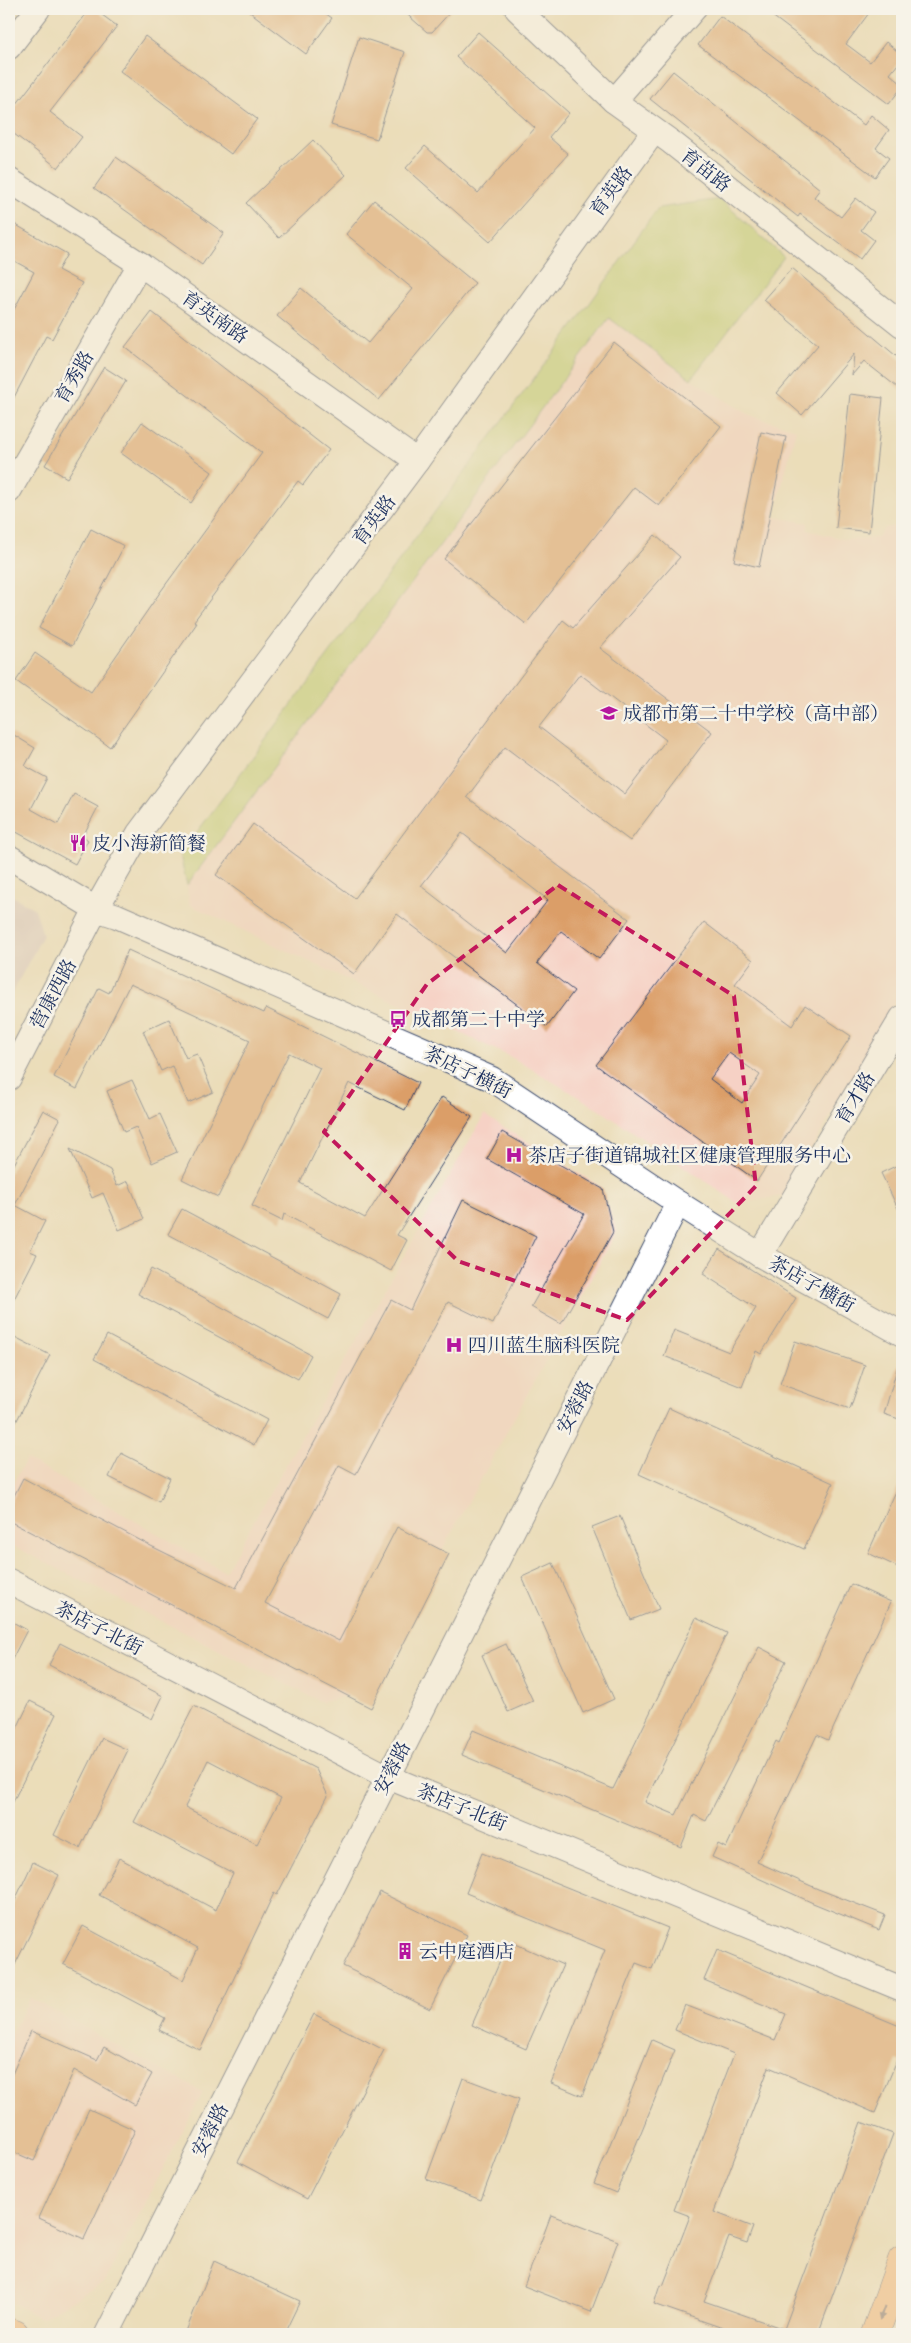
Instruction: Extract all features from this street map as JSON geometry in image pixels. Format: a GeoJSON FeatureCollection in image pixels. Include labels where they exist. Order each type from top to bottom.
{"type":"FeatureCollection","features":[{"type":"Feature","properties":{"kind":"main road"},"geometry":{"type":"LineString","coordinates":[[875,2334],[902,2260]]}},
{"type":"Feature","properties":{"kind":"main road"},"geometry":{"type":"LineString","coordinates":[[9,2332],[15,2334]]}},
{"type":"Feature","properties":{"kind":"street"},"geometry":{"type":"LineString","coordinates":[[9,47],[38,9]]}},
{"type":"Feature","properties":{"kind":"street","name":"育苗路"},"geometry":{"type":"LineString","coordinates":[[517,9],[614,101],[679,148],[902,324]]}},
{"type":"Feature","properties":{"kind":"street"},"geometry":{"type":"LineString","coordinates":[[614,101],[694,9]]}},
{"type":"Feature","properties":{"kind":"street","name":"育英路"},"geometry":{"type":"LineString","coordinates":[[96,910],[139,833],[417,461],[654,131]]}},
{"type":"Feature","properties":{"kind":"street","name":"育英南路"},"geometry":{"type":"LineString","coordinates":[[9,180],[140,264],[417,461]]}},
{"type":"Feature","properties":{"kind":"street","name":"育秀路"},"geometry":{"type":"LineString","coordinates":[[9,491],[140,264]]}},
{"type":"Feature","properties":{"kind":"street","name":"茶店子横街"},"geometry":{"type":"LineString","coordinates":[[9,857],[96,910],[126,920],[492,1079],[678,1203],[760,1255],[902,1334]]}},
{"type":"Feature","properties":{"kind":"street","name":"营康西路"},"geometry":{"type":"LineString","coordinates":[[9,1078],[96,910]]}},
{"type":"Feature","properties":{"kind":"street","name":"育才路"},"geometry":{"type":"LineString","coordinates":[[760,1255],[902,1018]]}},
{"type":"Feature","properties":{"kind":"street","name":"安蓉路"},"geometry":{"type":"LineString","coordinates":[[107,2334],[678,1203]]}},
{"type":"Feature","properties":{"kind":"street","name":"茶店子北街"},"geometry":{"type":"LineString","coordinates":[[9,1581],[388,1777],[902,1989]]}},
{"type":"Feature","properties":{"kind":"highlighted area"},"geometry":{"type":"Polygon","coordinates":[[[558,885],[734,996],[756,1186],[627,1320],[458,1261],[324,1132],[427,984],[558,885]]]}},
{"type":"Feature","properties":{"kind":"shaded area","name":"成都市第二十中学校（高中部）"},"geometry":{"type":"Polygon","coordinates":[[[609,318],[691,379],[749,415],[796,429],[774,517],[808,523],[807,530],[847,540],[877,538],[885,528],[902,525],[902,990],[785,1195],[739,1204],[600,1110],[513,1058],[190,905],[187,885],[609,318]]]}},
{"type":"Feature","properties":{"kind":"shaded area"},"geometry":{"type":"Polygon","coordinates":[[[9,894],[35,909],[43,935],[9,999],[9,894]]]}},
{"type":"Feature","properties":{"kind":"shaded area","name":"四川蓝生脑科医院"},"geometry":{"type":"Polygon","coordinates":[[[484,1115],[601,1187],[617,1231],[364,1692],[322,1702],[9,1544],[9,1491],[26,1459],[225,1572],[484,1115]]]}},
{"type":"Feature","properties":{"kind":"shaded area"},"geometry":{"type":"Polygon","coordinates":[[[30,1998],[203,2092],[104,2282],[41,2318],[9,2301],[9,2037],[30,1998]]]}},
{"type":"Feature","properties":{"kind":"green space"},"geometry":{"type":"Polygon","coordinates":[[[720,199],[784,257],[691,379],[609,318],[187,885],[180,855],[590,303],[658,208],[720,199]]]}},
{"type":"Feature","properties":{"kind":"building"},"geometry":{"type":"Polygon","coordinates":[[[90,9],[94,9],[117,26],[50,112],[82,137],[58,168],[9,130],[9,114],[90,9]]]}},
{"type":"Feature","properties":{"kind":"building"},"geometry":{"type":"Polygon","coordinates":[[[246,9],[319,9],[332,18],[306,54],[246,9]]]}},
{"type":"Feature","properties":{"kind":"building"},"geometry":{"type":"Polygon","coordinates":[[[401,9],[453,9],[432,32],[427,32],[401,9]]]}},
{"type":"Feature","properties":{"kind":"building"},"geometry":{"type":"Polygon","coordinates":[[[763,9],[872,9],[846,44],[870,62],[886,42],[902,55],[902,59],[890,74],[902,84],[902,87],[889,104],[763,9]]]}},
{"type":"Feature","properties":{"kind":"building"},"geometry":{"type":"Polygon","coordinates":[[[720,16],[864,125],[871,115],[889,130],[876,148],[889,158],[875,177],[698,45],[720,16]]]}},
{"type":"Feature","properties":{"kind":"building"},"geometry":{"type":"Polygon","coordinates":[[[478,32],[569,113],[549,137],[568,154],[490,242],[406,168],[425,146],[478,193],[535,128],[456,57],[478,32]]]}},
{"type":"Feature","properties":{"kind":"building"},"geometry":{"type":"Polygon","coordinates":[[[145,36],[257,119],[231,154],[120,71],[145,36]]]}},
{"type":"Feature","properties":{"kind":"building"},"geometry":{"type":"Polygon","coordinates":[[[359,37],[405,52],[377,139],[331,125],[359,37]]]}},
{"type":"Feature","properties":{"kind":"building"},"geometry":{"type":"Polygon","coordinates":[[[673,71],[820,189],[814,197],[841,217],[856,198],[874,212],[861,230],[874,240],[860,259],[800,214],[798,217],[650,99],[673,71]]]}},
{"type":"Feature","properties":{"kind":"building"},"geometry":{"type":"Polygon","coordinates":[[[313,140],[346,175],[279,238],[246,203],[313,140]]]}},
{"type":"Feature","properties":{"kind":"building"},"geometry":{"type":"Polygon","coordinates":[[[116,157],[224,233],[202,265],[94,188],[116,157]]]}},
{"type":"Feature","properties":{"kind":"building"},"geometry":{"type":"Polygon","coordinates":[[[374,200],[475,283],[379,400],[277,316],[301,288],[368,343],[413,289],[346,234],[374,200]]]}},
{"type":"Feature","properties":{"kind":"building"},"geometry":{"type":"Polygon","coordinates":[[[9,221],[67,254],[58,270],[82,283],[52,339],[46,336],[9,407],[9,319],[34,272],[9,258],[9,221]]]}},
{"type":"Feature","properties":{"kind":"building"},"geometry":{"type":"Polygon","coordinates":[[[792,268],[902,361],[902,391],[864,361],[852,375],[854,354],[802,415],[777,393],[818,345],[764,300],[792,268]]]}},
{"type":"Feature","properties":{"kind":"building"},"geometry":{"type":"Polygon","coordinates":[[[152,312],[329,450],[303,485],[298,481],[194,621],[197,623],[110,747],[16,681],[35,653],[91,692],[161,591],[262,453],[125,347],[152,312]]]}},
{"type":"Feature","properties":{"kind":"building"},"geometry":{"type":"Polygon","coordinates":[[[614,342],[721,426],[659,506],[634,487],[526,624],[444,559],[614,342]]]}},
{"type":"Feature","properties":{"kind":"building"},"geometry":{"type":"Polygon","coordinates":[[[104,367],[126,381],[67,478],[45,465],[104,367]]]}},
{"type":"Feature","properties":{"kind":"building"},"geometry":{"type":"Polygon","coordinates":[[[850,394],[883,398],[869,532],[836,528],[850,394]]]}},
{"type":"Feature","properties":{"kind":"building"},"geometry":{"type":"Polygon","coordinates":[[[142,422],[212,472],[191,503],[121,453],[142,422]]]}},
{"type":"Feature","properties":{"kind":"building"},"geometry":{"type":"Polygon","coordinates":[[[761,432],[786,437],[759,567],[734,561],[761,432]]]}},
{"type":"Feature","properties":{"kind":"building"},"geometry":{"type":"Polygon","coordinates":[[[91,529],[124,546],[72,646],[39,628],[91,529]]]}},
{"type":"Feature","properties":{"kind":"building"},"geometry":{"type":"Polygon","coordinates":[[[655,535],[680,557],[600,648],[712,732],[630,841],[505,747],[467,797],[629,919],[599,959],[561,931],[537,963],[574,991],[547,1027],[397,914],[354,974],[216,875],[253,824],[355,898],[563,620],[573,628],[655,535]],[[580,674],[539,727],[625,794],[666,740],[580,674]],[[462,833],[421,886],[507,953],[548,900],[462,833]]]}},
{"type":"Feature","properties":{"kind":"building"},"geometry":{"type":"Polygon","coordinates":[[[9,732],[35,748],[25,766],[47,778],[31,809],[58,824],[74,794],[98,807],[83,836],[88,840],[75,864],[9,828],[9,732]]]}},
{"type":"Feature","properties":{"kind":"building"},"geometry":{"type":"Polygon","coordinates":[[[704,922],[753,960],[735,984],[792,1026],[805,1005],[851,1036],[757,1181],[596,1065],[704,922]],[[729,1053],[710,1079],[742,1103],[760,1075],[729,1053]]]}},
{"type":"Feature","properties":{"kind":"building"},"geometry":{"type":"Polygon","coordinates":[[[128,950],[264,1013],[266,1008],[418,1083],[405,1110],[349,1083],[300,1183],[365,1218],[442,1097],[472,1117],[397,1235],[407,1240],[391,1271],[284,1214],[282,1221],[252,1206],[320,1068],[289,1053],[218,1197],[182,1179],[250,1040],[130,984],[77,1089],[54,1077],[99,988],[109,993],[128,950]]]}},
{"type":"Feature","properties":{"kind":"building"},"geometry":{"type":"Polygon","coordinates":[[[169,1019],[186,1058],[197,1054],[213,1092],[188,1103],[172,1066],[161,1071],[143,1031],[169,1019]]]}},
{"type":"Feature","properties":{"kind":"building"},"geometry":{"type":"Polygon","coordinates":[[[132,1080],[150,1119],[160,1114],[177,1152],[152,1163],[136,1127],[124,1132],[107,1091],[132,1080]]]}},
{"type":"Feature","properties":{"kind":"building"},"geometry":{"type":"Polygon","coordinates":[[[43,1110],[60,1119],[15,1205],[45,1221],[30,1251],[37,1254],[9,1309],[9,1174],[43,1110]]]}},
{"type":"Feature","properties":{"kind":"building"},"geometry":{"type":"Polygon","coordinates":[[[502,1132],[603,1189],[613,1232],[561,1324],[531,1307],[584,1214],[487,1159],[502,1132]]]}},
{"type":"Feature","properties":{"kind":"building"},"geometry":{"type":"Polygon","coordinates":[[[70,1149],[110,1170],[117,1186],[128,1181],[144,1219],[119,1230],[103,1193],[92,1198],[70,1149]]]}},
{"type":"Feature","properties":{"kind":"building"},"geometry":{"type":"Polygon","coordinates":[[[902,1163],[902,1217],[881,1173],[902,1163]]]}},
{"type":"Feature","properties":{"kind":"building"},"geometry":{"type":"Polygon","coordinates":[[[463,1200],[536,1236],[493,1324],[448,1302],[356,1474],[339,1465],[265,1603],[339,1641],[397,1527],[449,1554],[371,1708],[9,1521],[9,1506],[23,1478],[149,1545],[236,1588],[391,1300],[410,1310],[463,1200]]]}},
{"type":"Feature","properties":{"kind":"building"},"geometry":{"type":"Polygon","coordinates":[[[182,1209],[341,1294],[328,1319],[168,1234],[182,1209]]]}},
{"type":"Feature","properties":{"kind":"building"},"geometry":{"type":"Polygon","coordinates":[[[719,1249],[796,1298],[761,1354],[756,1351],[742,1387],[664,1356],[674,1330],[729,1352],[756,1308],[703,1274],[719,1249]]]}},
{"type":"Feature","properties":{"kind":"building"},"geometry":{"type":"Polygon","coordinates":[[[151,1269],[311,1355],[298,1379],[138,1294],[151,1269]]]}},
{"type":"Feature","properties":{"kind":"building"},"geometry":{"type":"Polygon","coordinates":[[[9,1334],[50,1355],[9,1436],[9,1334]]]}},
{"type":"Feature","properties":{"kind":"building"},"geometry":{"type":"Polygon","coordinates":[[[107,1335],[267,1420],[254,1445],[94,1359],[107,1335]]]}},
{"type":"Feature","properties":{"kind":"building"},"geometry":{"type":"Polygon","coordinates":[[[795,1341],[865,1365],[850,1409],[780,1384],[795,1341]]]}},
{"type":"Feature","properties":{"kind":"building"},"geometry":{"type":"Polygon","coordinates":[[[898,1365],[902,1366],[902,1420],[884,1414],[898,1365]]]}},
{"type":"Feature","properties":{"kind":"building"},"geometry":{"type":"Polygon","coordinates":[[[669,1408],[833,1483],[804,1549],[639,1474],[669,1408]]]}},
{"type":"Feature","properties":{"kind":"building"},"geometry":{"type":"Polygon","coordinates":[[[121,1453],[170,1478],[159,1502],[109,1477],[121,1453]]]}},
{"type":"Feature","properties":{"kind":"building"},"geometry":{"type":"Polygon","coordinates":[[[902,1478],[902,1569],[868,1553],[902,1478]]]}},
{"type":"Feature","properties":{"kind":"building"},"geometry":{"type":"Polygon","coordinates":[[[620,1516],[659,1609],[631,1620],[592,1527],[620,1516]]]}},
{"type":"Feature","properties":{"kind":"building"},"geometry":{"type":"Polygon","coordinates":[[[553,1563],[614,1699],[583,1713],[522,1577],[553,1563]]]}},
{"type":"Feature","properties":{"kind":"building"},"geometry":{"type":"Polygon","coordinates":[[[851,1584],[891,1602],[828,1740],[817,1735],[757,1862],[818,1889],[885,1915],[879,1930],[813,1903],[712,1857],[718,1844],[726,1848],[776,1741],[779,1743],[851,1584]]]}},
{"type":"Feature","properties":{"kind":"building"},"geometry":{"type":"Polygon","coordinates":[[[696,1618],[727,1633],[645,1802],[676,1815],[759,1647],[786,1661],[706,1821],[694,1815],[681,1847],[462,1755],[473,1730],[613,1789],[696,1618]]]}},
{"type":"Feature","properties":{"kind":"building"},"geometry":{"type":"Polygon","coordinates":[[[9,1620],[27,1630],[9,1665],[9,1620]]]}},
{"type":"Feature","properties":{"kind":"building"},"geometry":{"type":"Polygon","coordinates":[[[60,1643],[163,1696],[152,1719],[49,1665],[60,1643]]]}},
{"type":"Feature","properties":{"kind":"building"},"geometry":{"type":"Polygon","coordinates":[[[506,1644],[533,1701],[508,1712],[482,1655],[506,1644]]]}},
{"type":"Feature","properties":{"kind":"building"},"geometry":{"type":"Polygon","coordinates":[[[30,1701],[56,1714],[9,1810],[9,1745],[30,1701]]]}},
{"type":"Feature","properties":{"kind":"building"},"geometry":{"type":"Polygon","coordinates":[[[194,1706],[316,1769],[328,1796],[277,1895],[274,1893],[200,2050],[159,2030],[165,2018],[63,1964],[83,1926],[183,1980],[198,1948],[99,1895],[119,1858],[216,1910],[233,1873],[134,1822],[194,1706]],[[208,1760],[185,1807],[257,1844],[281,1798],[208,1760]]]}},
{"type":"Feature","properties":{"kind":"building"},"geometry":{"type":"Polygon","coordinates":[[[102,1738],[128,1750],[80,1848],[54,1835],[102,1738]]]}},
{"type":"Feature","properties":{"kind":"building"},"geometry":{"type":"Polygon","coordinates":[[[482,1853],[668,1928],[652,1969],[636,1963],[582,2096],[551,2083],[605,1950],[466,1893],[482,1853]]]}},
{"type":"Feature","properties":{"kind":"building"},"geometry":{"type":"Polygon","coordinates":[[[33,1862],[59,1875],[9,1977],[9,1913],[33,1862]]]}},
{"type":"Feature","properties":{"kind":"building","name":"云中庭酒店"},"geometry":{"type":"Polygon","coordinates":[[[380,1892],[467,1935],[430,2009],[343,1966],[380,1892]]]}},
{"type":"Feature","properties":{"kind":"building"},"geometry":{"type":"Polygon","coordinates":[[[509,1941],[563,1965],[526,2049],[472,2025],[509,1941]]]}},
{"type":"Feature","properties":{"kind":"building"},"geometry":{"type":"Polygon","coordinates":[[[717,1950],[902,2027],[902,2062],[897,2060],[875,2113],[769,2067],[714,2212],[753,2227],[747,2243],[729,2237],[704,2301],[784,2329],[861,2122],[893,2134],[818,2334],[740,2334],[654,2304],[660,2285],[663,2286],[690,2216],[674,2210],[734,2054],[675,2030],[685,2005],[775,2040],[786,2014],[704,1980],[717,1950]]]}},
{"type":"Feature","properties":{"kind":"building"},"geometry":{"type":"Polygon","coordinates":[[[314,2014],[384,2050],[307,2199],[238,2162],[314,2014]]]}},
{"type":"Feature","properties":{"kind":"building"},"geometry":{"type":"Polygon","coordinates":[[[31,2031],[97,2060],[104,2047],[152,2074],[135,2105],[74,2070],[34,2161],[9,2150],[9,2081],[31,2031]]]}},
{"type":"Feature","properties":{"kind":"building"},"geometry":{"type":"Polygon","coordinates":[[[652,2040],[675,2050],[616,2193],[594,2184],[652,2040]]]}},
{"type":"Feature","properties":{"kind":"building"},"geometry":{"type":"Polygon","coordinates":[[[463,2078],[519,2099],[481,2200],[426,2179],[463,2078]]]}},
{"type":"Feature","properties":{"kind":"building"},"geometry":{"type":"Polygon","coordinates":[[[89,2109],[135,2130],[84,2239],[39,2218],[89,2109]]]}},
{"type":"Feature","properties":{"kind":"building"},"geometry":{"type":"Polygon","coordinates":[[[551,2215],[618,2241],[591,2312],[524,2286],[551,2215]]]}},
{"type":"Feature","properties":{"kind":"building"},"geometry":{"type":"Polygon","coordinates":[[[214,2261],[300,2301],[284,2334],[185,2334],[214,2261]]]}},
{"type":"Feature","properties":{"kind":"place","name":"成都市第二十中学校（高中部）"},"geometry":{"type":"Point","coordinates":[609,713]}},
{"type":"Feature","properties":{"kind":"place","name":"皮小海新简餐"},"geometry":{"type":"Point","coordinates":[78,843]}},
{"type":"Feature","properties":{"kind":"place","name":"成都第二十中学"},"geometry":{"type":"Point","coordinates":[398,1019]}},
{"type":"Feature","properties":{"kind":"place","name":"茶店子街道锦城社区健康管理服务中心"},"geometry":{"type":"Point","coordinates":[514,1155]}},
{"type":"Feature","properties":{"kind":"place","name":"四川蓝生脑科医院"},"geometry":{"type":"Point","coordinates":[454,1345]}},
{"type":"Feature","properties":{"kind":"place","name":"云中庭酒店"},"geometry":{"type":"Point","coordinates":[405,1951]}}]}
